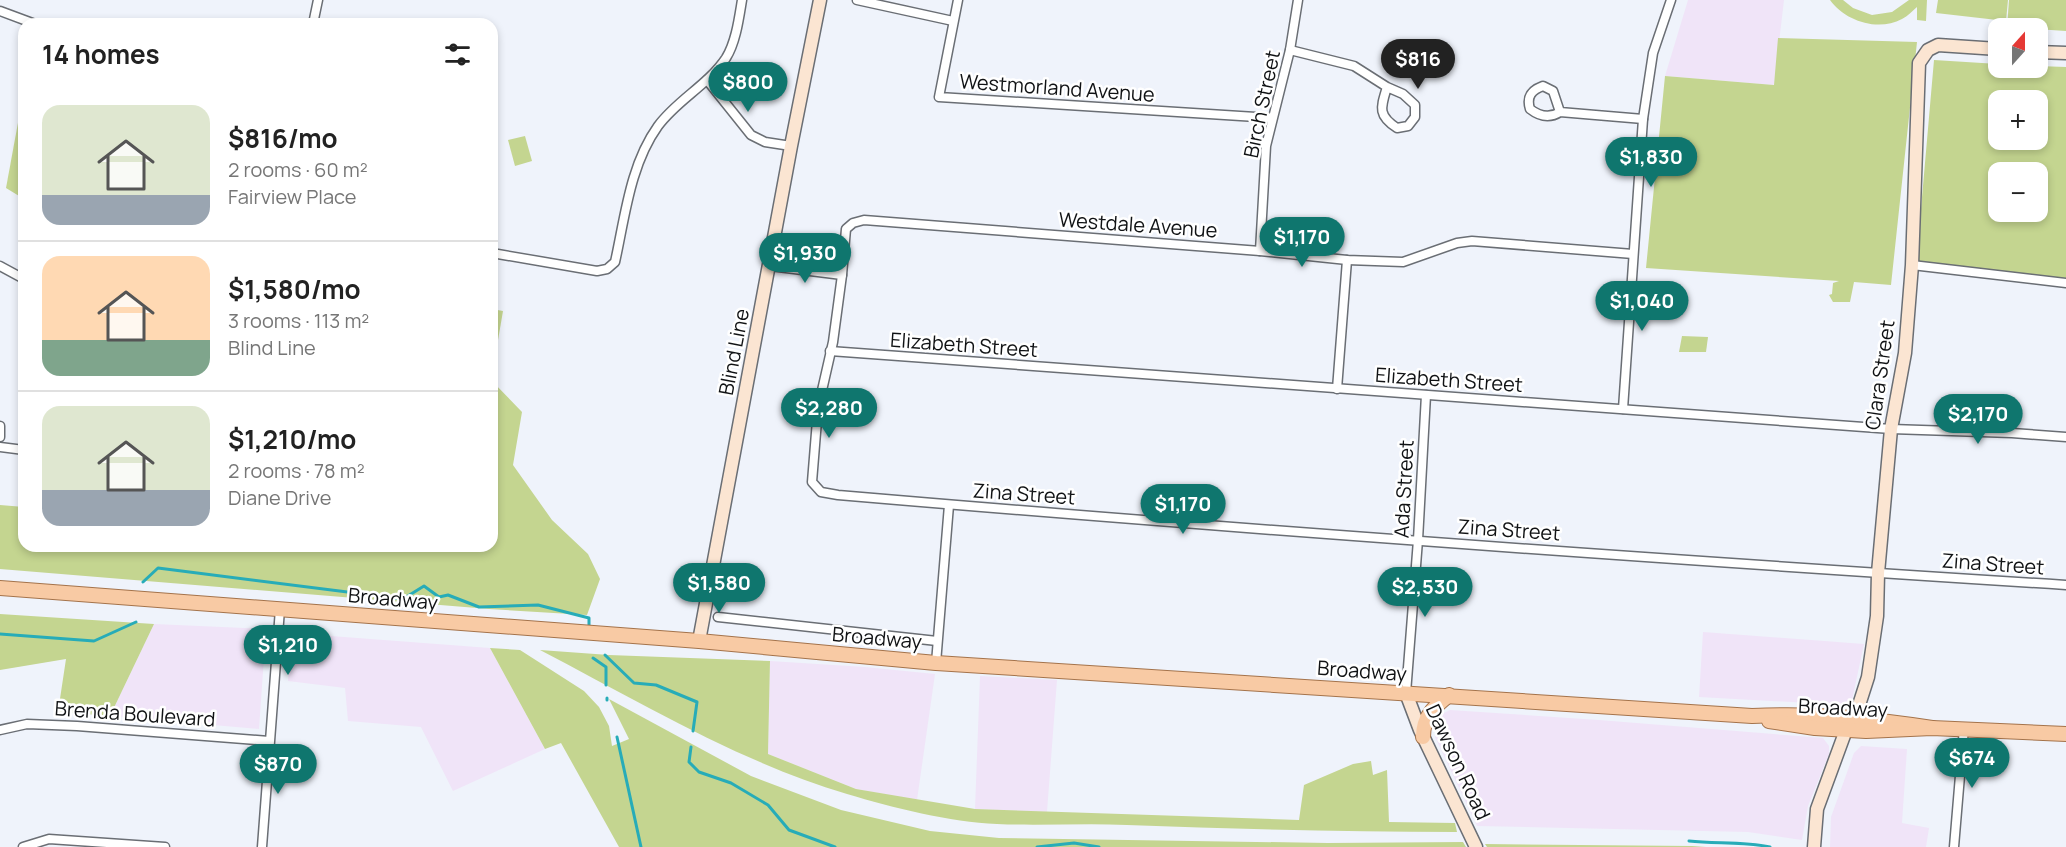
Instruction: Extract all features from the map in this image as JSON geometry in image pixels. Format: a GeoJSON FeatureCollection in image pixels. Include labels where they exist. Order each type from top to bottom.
{"type":"FeatureCollection","features":[{"type":"Feature","properties":{"kind":"main road","name":"Broadway"},"geometry":{"type":"LineString","coordinates":[[0,588],[699,641],[936,663],[1752,716],[1816,714],[1932,728]]}},
{"type":"Feature","properties":{"kind":"main road"},"geometry":{"type":"LineString","coordinates":[[1423,737],[1428,714],[1449,695]]}},
{"type":"Feature","properties":{"kind":"main road","name":"Broadway"},"geometry":{"type":"LineString","coordinates":[[1752,716],[1776,723],[1846,730],[1964,728],[2066,734]]}},
{"type":"Feature","properties":{"kind":"street"},"geometry":{"type":"LineString","coordinates":[[314,18],[318,0]]}},
{"type":"Feature","properties":{"kind":"street"},"geometry":{"type":"LineString","coordinates":[[498,254],[597,271],[608,269],[615,262],[636,167],[658,127],[707,80],[727,57],[734,39],[742,0]]}},
{"type":"Feature","properties":{"kind":"street","name":"Blind Line"},"geometry":{"type":"LineString","coordinates":[[699,641],[820,0]]}},
{"type":"Feature","properties":{"kind":"street"},"geometry":{"type":"LineString","coordinates":[[857,0],[954,21]]}},
{"type":"Feature","properties":{"kind":"street","name":"Westmorland Avenue"},"geometry":{"type":"LineString","coordinates":[[958,0],[939,97],[1272,118]]}},
{"type":"Feature","properties":{"kind":"street","name":"Birch Street"},"geometry":{"type":"LineString","coordinates":[[1260,251],[1266,146],[1290,50],[1298,0]]}},
{"type":"Feature","properties":{"kind":"street"},"geometry":{"type":"LineString","coordinates":[[1623,409],[1643,119],[1653,53],[1671,0]]}},
{"type":"Feature","properties":{"kind":"street"},"geometry":{"type":"LineString","coordinates":[[0,11],[19,18]]}},
{"type":"Feature","properties":{"kind":"street","name":"Clara Street"},"geometry":{"type":"LineString","coordinates":[[1814,847],[1817,809],[1868,677],[1877,616],[1878,573],[1891,429],[1905,353],[1912,265],[1919,63],[1928,50],[1940,46],[1988,48]]}},
{"type":"Feature","properties":{"kind":"street"},"geometry":{"type":"LineString","coordinates":[[1290,50],[1354,66],[1387,87],[1403,94],[1415,105],[1415,117],[1408,126],[1397,128],[1386,120],[1381,108],[1387,87]]}},
{"type":"Feature","properties":{"kind":"street"},"geometry":{"type":"LineString","coordinates":[[2048,52],[2066,53]]}},
{"type":"Feature","properties":{"kind":"street"},"geometry":{"type":"LineString","coordinates":[[707,80],[751,135],[765,142],[791,146]]}},
{"type":"Feature","properties":{"kind":"street"},"geometry":{"type":"LineString","coordinates":[[1560,112],[1643,119]]}},
{"type":"Feature","properties":{"kind":"street","name":"Westdale Avenue"},"geometry":{"type":"LineString","coordinates":[[842,275],[846,229],[864,220],[1347,260],[1403,262],[1457,243],[1472,241],[1633,254]]}},
{"type":"Feature","properties":{"kind":"street"},"geometry":{"type":"LineString","coordinates":[[1337,389],[1347,260]]}},
{"type":"Feature","properties":{"kind":"street"},"geometry":{"type":"LineString","coordinates":[[1912,265],[2066,283]]}},
{"type":"Feature","properties":{"kind":"street"},"geometry":{"type":"LineString","coordinates":[[0,266],[18,276]]}},
{"type":"Feature","properties":{"kind":"street"},"geometry":{"type":"LineString","coordinates":[[770,266],[842,275],[830,351]]}},
{"type":"Feature","properties":{"kind":"street","name":"Elizabeth Street"},"geometry":{"type":"LineString","coordinates":[[830,351],[1891,429],[2066,437]]}},
{"type":"Feature","properties":{"kind":"street","name":"Zina Street"},"geometry":{"type":"LineString","coordinates":[[830,351],[818,408],[812,482],[822,492],[830,494],[1418,540],[2066,585]]}},
{"type":"Feature","properties":{"kind":"street","name":"Ada Street"},"geometry":{"type":"LineString","coordinates":[[1406,693],[1426,395]]}},
{"type":"Feature","properties":{"kind":"street"},"geometry":{"type":"LineString","coordinates":[[0,426],[0,437]]}},
{"type":"Feature","properties":{"kind":"street"},"geometry":{"type":"LineString","coordinates":[[0,447],[18,449]]}},
{"type":"Feature","properties":{"kind":"street"},"geometry":{"type":"LineString","coordinates":[[936,663],[949,505]]}},
{"type":"Feature","properties":{"kind":"street"},"geometry":{"type":"LineString","coordinates":[[262,847],[280,609]]}},
{"type":"Feature","properties":{"kind":"street"},"geometry":{"type":"LineString","coordinates":[[718,617],[937,642]]}},
{"type":"Feature","properties":{"kind":"street","name":"Dawson Road"},"geometry":{"type":"LineString","coordinates":[[1406,693],[1423,737],[1476,847]]}},
{"type":"Feature","properties":{"kind":"street","name":"Brenda Boulevard"},"geometry":{"type":"LineString","coordinates":[[0,730],[27,724],[77,726],[269,741]]}},
{"type":"Feature","properties":{"kind":"street"},"geometry":{"type":"LineString","coordinates":[[1954,847],[1964,728]]}},
{"type":"Feature","properties":{"kind":"street"},"geometry":{"type":"LineString","coordinates":[[23,847],[48,839],[86,844],[165,847]]}},
{"type":"Feature","properties":{"kind":"shaded area"},"geometry":{"type":"Polygon","coordinates":[[[1688,0],[1784,0],[1774,85],[1665,76],[1688,0]]]}},
{"type":"Feature","properties":{"kind":"shaded area"},"geometry":{"type":"Polygon","coordinates":[[[154,624],[266,629],[259,729],[110,716],[154,624]]]}},
{"type":"Feature","properties":{"kind":"shaded area"},"geometry":{"type":"Polygon","coordinates":[[[1703,632],[1864,644],[1852,700],[1847,705],[1699,697],[1703,632]]]}},
{"type":"Feature","properties":{"kind":"shaded area"},"geometry":{"type":"Polygon","coordinates":[[[291,633],[490,648],[545,749],[453,791],[421,727],[348,721],[345,688],[288,681],[291,633]]]}},
{"type":"Feature","properties":{"kind":"shaded area"},"geometry":{"type":"Polygon","coordinates":[[[770,661],[935,674],[917,800],[856,789],[768,754],[770,661]]]}},
{"type":"Feature","properties":{"kind":"shaded area"},"geometry":{"type":"Polygon","coordinates":[[[980,676],[1057,680],[1047,812],[975,809],[980,676]]]}},
{"type":"Feature","properties":{"kind":"shaded area"},"geometry":{"type":"Polygon","coordinates":[[[1450,710],[1823,738],[1829,746],[1829,754],[1808,806],[1802,840],[1748,832],[1477,826],[1435,737],[1437,722],[1442,714],[1450,710]]]}},
{"type":"Feature","properties":{"kind":"shaded area"},"geometry":{"type":"Polygon","coordinates":[[[1861,746],[1907,749],[1902,823],[1929,828],[1926,847],[1830,847],[1831,817],[1854,753],[1861,746]]]}},
{"type":"Feature","properties":{"kind":"green space"},"geometry":{"type":"Polygon","coordinates":[[[1830,0],[1843,0],[1853,8],[1872,15],[1892,12],[1909,0],[1927,0],[1926,21],[1917,20],[1917,7],[1904,18],[1893,23],[1863,22],[1844,14],[1830,0]]]}},
{"type":"Feature","properties":{"kind":"green space"},"geometry":{"type":"Polygon","coordinates":[[[1938,0],[2008,0],[2006,18],[1988,19],[1936,13],[1938,0]]]}},
{"type":"Feature","properties":{"kind":"green space"},"geometry":{"type":"Polygon","coordinates":[[[2009,0],[2066,0],[2066,31],[2048,30],[2048,18],[2008,18],[2009,0]]]}},
{"type":"Feature","properties":{"kind":"green space"},"geometry":{"type":"Polygon","coordinates":[[[1778,38],[1917,42],[1891,285],[1854,282],[1850,302],[1833,302],[1829,295],[1832,294],[1833,283],[1839,281],[1646,268],[1665,76],[1774,85],[1778,38]]]}},
{"type":"Feature","properties":{"kind":"green space"},"geometry":{"type":"Polygon","coordinates":[[[1934,60],[1988,63],[1988,78],[2048,78],[2048,66],[2066,67],[2066,278],[1916,266],[1934,60]]]}},
{"type":"Feature","properties":{"kind":"green space"},"geometry":{"type":"Polygon","coordinates":[[[18,123],[18,195],[6,188],[18,123]]]}},
{"type":"Feature","properties":{"kind":"green space"},"geometry":{"type":"Polygon","coordinates":[[[525,136],[532,161],[515,166],[508,140],[525,136]]]}},
{"type":"Feature","properties":{"kind":"green space"},"geometry":{"type":"Polygon","coordinates":[[[498,310],[503,311],[498,340],[498,310]]]}},
{"type":"Feature","properties":{"kind":"green space"},"geometry":{"type":"Polygon","coordinates":[[[1682,336],[1708,337],[1706,352],[1679,352],[1682,336]]]}},
{"type":"Feature","properties":{"kind":"green space"},"geometry":{"type":"Polygon","coordinates":[[[498,387],[522,412],[513,465],[552,520],[588,554],[600,579],[587,615],[0,569],[0,505],[18,506],[18,552],[498,552],[498,387]]]}},
{"type":"Feature","properties":{"kind":"green space"},"geometry":{"type":"Polygon","coordinates":[[[0,614],[154,624],[110,716],[58,712],[66,659],[0,670],[0,614]]]}},
{"type":"Feature","properties":{"kind":"green space"},"geometry":{"type":"Polygon","coordinates":[[[490,648],[520,650],[584,691],[599,707],[609,726],[612,746],[629,739],[609,699],[751,776],[841,810],[930,831],[999,838],[1328,843],[1463,842],[1466,847],[619,847],[561,743],[545,749],[490,648]]]}},
{"type":"Feature","properties":{"kind":"green space"},"geometry":{"type":"Polygon","coordinates":[[[540,650],[770,661],[768,754],[856,789],[975,809],[1299,820],[1304,785],[1353,764],[1371,761],[1373,775],[1387,770],[1389,822],[1455,823],[1457,832],[1292,830],[1111,824],[997,824],[922,814],[847,794],[768,765],[690,730],[540,650]]]}},
{"type":"Feature","properties":{"kind":"green space"},"geometry":{"type":"Polygon","coordinates":[[[1485,844],[1692,846],[1706,847],[1487,847],[1485,844]]]}},
{"type":"Feature","properties":{"kind":"waterway"},"geometry":{"type":"LineString","coordinates":[[143,582],[158,568],[403,599],[424,586],[439,597],[448,595],[479,607],[538,605],[589,618],[589,625]]}},
{"type":"Feature","properties":{"kind":"waterway"},"geometry":{"type":"LineString","coordinates":[[0,634],[94,641],[136,622]]}},
{"type":"Feature","properties":{"kind":"waterway"},"geometry":{"type":"LineString","coordinates":[[605,655],[634,683],[656,685],[697,702],[693,731]]}},
{"type":"Feature","properties":{"kind":"waterway"},"geometry":{"type":"LineString","coordinates":[[593,658],[606,667],[606,685]]}},
{"type":"Feature","properties":{"kind":"waterway"},"geometry":{"type":"LineString","coordinates":[[617,737],[641,847]]}},
{"type":"Feature","properties":{"kind":"waterway"},"geometry":{"type":"LineString","coordinates":[[691,747],[689,762],[699,772],[731,783],[768,805],[789,830],[835,847]]}},
{"type":"Feature","properties":{"kind":"waterway"},"geometry":{"type":"LineString","coordinates":[[1689,841],[1770,847]]}},
{"type":"Feature","properties":{"kind":"waterway"},"geometry":{"type":"LineString","coordinates":[[1037,847],[1074,843],[1099,847]]}}]}
